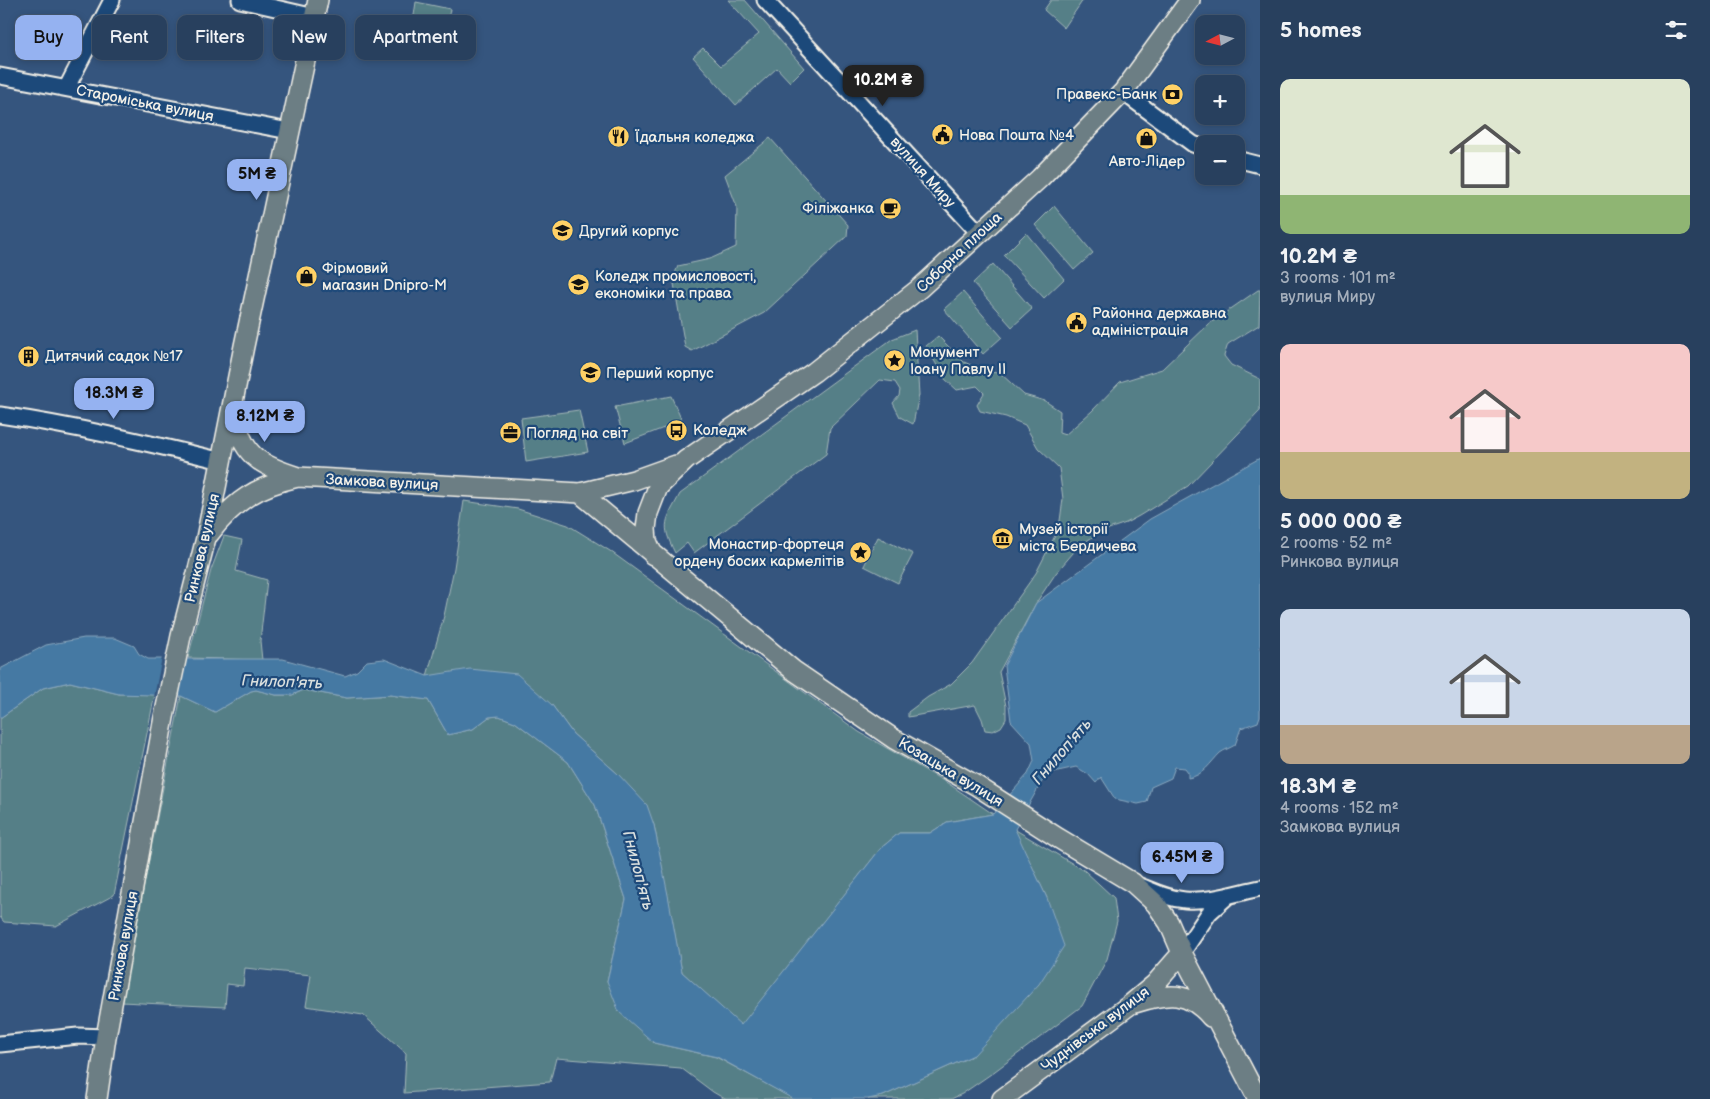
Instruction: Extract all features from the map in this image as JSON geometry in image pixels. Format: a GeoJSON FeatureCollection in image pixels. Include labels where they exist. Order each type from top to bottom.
{"type":"FeatureCollection","features":[{"type":"Feature","properties":{"kind":"main road","name":"Соборна площа"},"geometry":{"type":"LineString","coordinates":[[653,555],[647,542],[646,529],[648,513],[658,487],[686,460],[814,372],[889,313],[920,288],[979,234],[1040,178],[1123,92],[1190,0]]}},
{"type":"Feature","properties":{"kind":"main road","name":"Ринкова вулиця"},"geometry":{"type":"LineString","coordinates":[[97,1099],[106,1037],[164,717],[181,636],[206,538],[289,131],[316,9]]}},
{"type":"Feature","properties":{"kind":"main road"},"geometry":{"type":"LineString","coordinates":[[232,408],[240,438],[246,449],[268,466],[298,477]]}},
{"type":"Feature","properties":{"kind":"main road","name":"Соборна площа"},"geometry":{"type":"LineString","coordinates":[[580,493],[634,480],[686,460]]}},
{"type":"Feature","properties":{"kind":"main road","name":"Замкова вулиця"},"geometry":{"type":"LineString","coordinates":[[206,538],[221,518],[235,504],[249,494],[279,481],[298,477],[580,493]]}},
{"type":"Feature","properties":{"kind":"main road","name":"Козацька вулиця"},"geometry":{"type":"LineString","coordinates":[[580,493],[793,670],[894,739],[977,786],[1133,883],[1156,904],[1169,923],[1182,953],[1258,1099]]}},
{"type":"Feature","properties":{"kind":"main road","name":"Чуднівська вулиця"},"geometry":{"type":"LineString","coordinates":[[1002,1099],[1131,1004],[1155,984],[1182,953]]}},
{"type":"Feature","properties":{"kind":"main road"},"geometry":{"type":"LineString","coordinates":[[1131,1004],[1152,998],[1177,996],[1188,998],[1204,1008],[1222,1029]]}},
{"type":"Feature","properties":{"kind":"street"},"geometry":{"type":"LineString","coordinates":[[67,88],[112,0]]}},
{"type":"Feature","properties":{"kind":"street"},"geometry":{"type":"LineString","coordinates":[[240,0],[316,9]]}},
{"type":"Feature","properties":{"kind":"street","name":"вулиця Миру"},"geometry":{"type":"LineString","coordinates":[[765,0],[979,234]]}},
{"type":"Feature","properties":{"kind":"street","name":"Староміська вулиця"},"geometry":{"type":"LineString","coordinates":[[0,76],[289,131]]}},
{"type":"Feature","properties":{"kind":"street"},"geometry":{"type":"LineString","coordinates":[[1123,92],[1195,145]]}},
{"type":"Feature","properties":{"kind":"street"},"geometry":{"type":"LineString","coordinates":[[1245,161],[1260,165]]}},
{"type":"Feature","properties":{"kind":"street"},"geometry":{"type":"LineString","coordinates":[[0,415],[139,440],[222,461]]}},
{"type":"Feature","properties":{"kind":"street"},"geometry":{"type":"LineString","coordinates":[[1133,883],[1162,895],[1184,900],[1198,900],[1260,888]]}},
{"type":"Feature","properties":{"kind":"street"},"geometry":{"type":"LineString","coordinates":[[1182,953],[1209,913],[1229,895]]}},
{"type":"Feature","properties":{"kind":"street"},"geometry":{"type":"LineString","coordinates":[[0,1044],[78,1036],[106,1037]]}},
{"type":"Feature","properties":{"kind":"green space"},"geometry":{"type":"Polygon","coordinates":[[[728,0],[745,0],[804,68],[790,82],[777,68],[736,105],[693,57],[703,48],[721,66],[759,34],[728,0]]]}},
{"type":"Feature","properties":{"kind":"green space"},"geometry":{"type":"Polygon","coordinates":[[[1051,0],[1083,0],[1064,28],[1044,10],[1051,0]]]}},
{"type":"Feature","properties":{"kind":"green space"},"geometry":{"type":"Polygon","coordinates":[[[416,2],[450,9],[449,15],[414,15],[416,2]]]}},
{"type":"Feature","properties":{"kind":"green space"},"geometry":{"type":"Polygon","coordinates":[[[770,138],[848,225],[847,236],[764,313],[692,351],[685,347],[673,278],[678,266],[710,259],[736,247],[737,207],[725,175],[770,138]]]}},
{"type":"Feature","properties":{"kind":"green space"},"geometry":{"type":"Polygon","coordinates":[[[1054,206],[1093,253],[1074,270],[1035,225],[1054,206]]]}},
{"type":"Feature","properties":{"kind":"green space"},"geometry":{"type":"Polygon","coordinates":[[[1026,233],[1064,279],[1044,298],[1004,255],[1026,233]]]}},
{"type":"Feature","properties":{"kind":"green space"},"geometry":{"type":"Polygon","coordinates":[[[993,264],[1032,309],[1012,327],[973,283],[993,264]]]}},
{"type":"Feature","properties":{"kind":"green space"},"geometry":{"type":"Polygon","coordinates":[[[1260,290],[1259,325],[1228,344],[1224,356],[1231,365],[1260,379],[1260,411],[1188,486],[1126,523],[1100,532],[1079,546],[1056,573],[1036,603],[999,672],[1006,706],[1006,719],[1001,727],[993,731],[985,730],[975,705],[908,717],[908,712],[928,697],[951,684],[972,663],[1036,573],[1059,528],[1063,499],[1059,468],[1038,448],[1025,425],[1006,417],[980,411],[977,405],[984,393],[977,386],[957,390],[944,378],[926,346],[938,336],[964,362],[987,372],[1000,373],[1024,395],[1045,401],[1060,411],[1059,433],[1065,435],[1120,382],[1162,369],[1209,324],[1260,290]]]}},
{"type":"Feature","properties":{"kind":"green space"},"geometry":{"type":"Polygon","coordinates":[[[963,292],[1002,337],[983,354],[944,309],[963,292]]]}},
{"type":"Feature","properties":{"kind":"green space"},"geometry":{"type":"Polygon","coordinates":[[[915,330],[919,395],[913,424],[900,417],[893,403],[899,396],[900,390],[895,382],[880,380],[830,428],[826,454],[694,553],[687,543],[675,553],[666,528],[668,517],[680,494],[892,339],[915,330]]]}},
{"type":"Feature","properties":{"kind":"green space"},"geometry":{"type":"Polygon","coordinates":[[[671,396],[682,421],[625,443],[615,407],[671,396]]]}},
{"type":"Feature","properties":{"kind":"green space"},"geometry":{"type":"Polygon","coordinates":[[[579,410],[588,452],[526,462],[521,418],[579,410]]]}},
{"type":"Feature","properties":{"kind":"green space"},"geometry":{"type":"Polygon","coordinates":[[[464,501],[518,509],[568,525],[610,551],[859,732],[949,784],[993,814],[947,822],[930,833],[899,833],[881,848],[741,1026],[682,972],[654,825],[618,774],[573,734],[552,705],[427,676],[444,616],[454,568],[464,501]]]}},
{"type":"Feature","properties":{"kind":"green space"},"geometry":{"type":"Polygon","coordinates":[[[224,536],[242,540],[236,571],[267,580],[260,641],[262,660],[188,658],[211,570],[224,536]]]}},
{"type":"Feature","properties":{"kind":"green space"},"geometry":{"type":"Polygon","coordinates":[[[878,537],[913,554],[898,583],[864,566],[878,537]]]}},
{"type":"Feature","properties":{"kind":"green space"},"geometry":{"type":"Polygon","coordinates":[[[70,682],[119,694],[155,694],[114,895],[56,926],[4,922],[0,917],[0,718],[43,688],[70,682]]]}},
{"type":"Feature","properties":{"kind":"green space"},"geometry":{"type":"Polygon","coordinates":[[[256,690],[276,695],[292,695],[304,690],[347,698],[390,695],[428,700],[448,735],[473,729],[489,717],[499,716],[515,722],[568,762],[595,805],[626,899],[607,981],[654,1043],[716,1057],[794,1099],[725,1099],[681,1068],[556,1058],[550,1082],[404,1093],[406,1053],[363,1015],[306,1006],[311,975],[245,968],[243,986],[227,984],[225,1007],[121,1002],[181,696],[215,712],[256,690]]]}},
{"type":"Feature","properties":{"kind":"green space"},"geometry":{"type":"Polygon","coordinates":[[[1014,829],[1085,871],[1114,898],[1117,921],[1107,959],[1082,1006],[991,1074],[962,1094],[951,1099],[868,1099],[883,1096],[974,1055],[1047,898],[1014,829]]]}},
{"type":"Feature","properties":{"kind":"water","name":"Гнилоп'ять"},"geometry":{"type":"Polygon","coordinates":[[[1260,458],[1260,716],[1258,722],[1241,728],[1235,745],[1220,753],[1198,775],[1188,778],[1188,772],[1185,768],[1175,767],[1171,778],[1151,787],[1147,802],[1138,804],[1115,799],[1101,777],[1096,783],[1088,774],[1076,767],[1049,773],[1041,783],[1015,829],[1047,898],[1064,946],[1039,984],[974,1055],[883,1096],[868,1099],[793,1099],[717,1057],[654,1043],[619,1012],[607,981],[626,899],[595,805],[568,762],[515,722],[499,716],[489,717],[473,729],[448,735],[428,700],[390,695],[347,698],[304,690],[292,695],[276,695],[256,690],[215,712],[181,696],[119,694],[70,682],[43,688],[0,718],[0,669],[46,645],[84,638],[115,638],[134,646],[139,654],[148,659],[283,659],[345,676],[357,671],[367,661],[384,659],[427,676],[470,669],[517,674],[552,705],[573,734],[618,774],[647,805],[654,825],[682,972],[741,1025],[881,848],[899,833],[930,833],[947,822],[993,814],[1028,774],[1034,761],[1031,743],[1011,721],[1004,666],[1036,603],[1150,519],[1260,458]]]}},
{"type":"Feature","properties":{"kind":"pier"},"geometry":{"type":"Polygon","coordinates":[[[188,656],[179,699],[154,697],[162,657],[188,656]]]}},
{"type":"Feature","properties":{"kind":"place","name":"Правекс-Банк"},"geometry":{"type":"Point","coordinates":[1173,94]}},
{"type":"Feature","properties":{"kind":"place","name":"Нова Пошта №4"},"geometry":{"type":"Point","coordinates":[943,135]}},
{"type":"Feature","properties":{"kind":"place","name":"Їдальня коледжа"},"geometry":{"type":"Point","coordinates":[619,137]}},
{"type":"Feature","properties":{"kind":"place","name":"Авто-Лідер"},"geometry":{"type":"Point","coordinates":[1147,138]}},
{"type":"Feature","properties":{"kind":"place","name":"Філіжанка"},"geometry":{"type":"Point","coordinates":[890,208]}},
{"type":"Feature","properties":{"kind":"place","name":"Другий корпус"},"geometry":{"type":"Point","coordinates":[563,231]}},
{"type":"Feature","properties":{"kind":"place","name":"Фірмовий магазин Dnipro-M"},"geometry":{"type":"Point","coordinates":[306,277]}},
{"type":"Feature","properties":{"kind":"place","name":"Коледж промисловості, економіки та права"},"geometry":{"type":"Point","coordinates":[579,285]}},
{"type":"Feature","properties":{"kind":"place","name":"Районна державна адміністрація"},"geometry":{"type":"Point","coordinates":[1076,322]}},
{"type":"Feature","properties":{"kind":"place","name":"Дитячий садок №17"},"geometry":{"type":"Point","coordinates":[29,356]}},
{"type":"Feature","properties":{"kind":"place","name":"Монумент Іоану Павлу ІІ"},"geometry":{"type":"Point","coordinates":[894,361]}},
{"type":"Feature","properties":{"kind":"place","name":"Перший корпус"},"geometry":{"type":"Point","coordinates":[590,373]}},
{"type":"Feature","properties":{"kind":"place","name":"Коледж"},"geometry":{"type":"Point","coordinates":[677,430]}},
{"type":"Feature","properties":{"kind":"place","name":"Погляд на світ"},"geometry":{"type":"Point","coordinates":[510,433]}},
{"type":"Feature","properties":{"kind":"place","name":"Музей історії міста Бердичева"},"geometry":{"type":"Point","coordinates":[1003,538]}},
{"type":"Feature","properties":{"kind":"place","name":"Монастир-фортеця ордену босих кармелітів"},"geometry":{"type":"Point","coordinates":[860,553]}}]}
